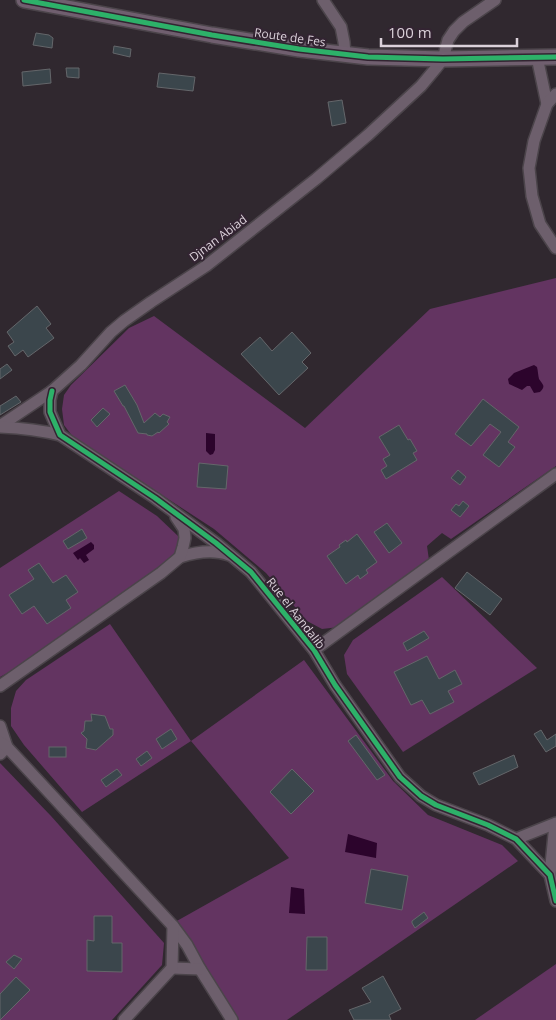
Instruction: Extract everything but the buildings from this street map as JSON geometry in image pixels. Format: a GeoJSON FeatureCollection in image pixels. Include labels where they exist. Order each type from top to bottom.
{"type":"FeatureCollection","features":[{"type":"Feature","properties":{"kind":"main road","name":"Route de Fes"},"geometry":{"type":"LineString","coordinates":[[24,0],[212,35],[299,49],[345,54],[443,59],[556,57]]}},
{"type":"Feature","properties":{"kind":"street"},"geometry":{"type":"LineString","coordinates":[[323,0],[341,27],[345,54]]}},
{"type":"Feature","properties":{"kind":"street"},"geometry":{"type":"LineString","coordinates":[[443,59],[448,40],[454,30],[495,0]]}},
{"type":"Feature","properties":{"kind":"street"},"geometry":{"type":"LineString","coordinates":[[537,57],[547,104]]}},
{"type":"Feature","properties":{"kind":"street","name":"Djnan Abiad"},"geometry":{"type":"LineString","coordinates":[[0,426],[52,390],[124,321],[206,266],[316,179],[368,135],[421,86],[443,59]]}},
{"type":"Feature","properties":{"kind":"street"},"geometry":{"type":"LineString","coordinates":[[556,94],[547,104],[534,141],[529,168],[532,196],[540,224],[556,248]]}},
{"type":"Feature","properties":{"kind":"street"},"geometry":{"type":"LineString","coordinates":[[52,390],[50,412],[60,435]]}},
{"type":"Feature","properties":{"kind":"street","name":"Rue el Aandalib"},"geometry":{"type":"LineString","coordinates":[[0,426],[60,435],[173,511],[233,556],[257,580],[314,650],[335,685],[400,777],[421,796],[436,805],[488,825],[516,839],[550,875]]}},
{"type":"Feature","properties":{"kind":"street"},"geometry":{"type":"LineString","coordinates":[[314,650],[556,474]]}},
{"type":"Feature","properties":{"kind":"street"},"geometry":{"type":"LineString","coordinates":[[173,511],[184,529],[180,557]]}},
{"type":"Feature","properties":{"kind":"street"},"geometry":{"type":"LineString","coordinates":[[0,686],[161,573],[180,557],[210,552],[222,552],[233,556]]}},
{"type":"Feature","properties":{"kind":"street"},"geometry":{"type":"LineString","coordinates":[[0,726],[2,748],[173,926],[232,1020]]}},
{"type":"Feature","properties":{"kind":"street"},"geometry":{"type":"LineString","coordinates":[[516,839],[555,824],[550,875],[556,901]]}},
{"type":"Feature","properties":{"kind":"street"},"geometry":{"type":"LineString","coordinates":[[124,1020],[172,968],[173,926]]}},
{"type":"Feature","properties":{"kind":"street"},"geometry":{"type":"LineString","coordinates":[[172,968],[200,969]]}},
{"type":"Feature","properties":{"kind":"shaded area"},"geometry":{"type":"Polygon","coordinates":[[[556,278],[556,466],[451,539],[442,533],[427,546],[429,560],[339,627],[322,629],[307,621],[266,573],[214,529],[73,437],[64,425],[62,409],[64,395],[71,385],[129,328],[154,316],[305,428],[430,309],[556,278]]]}},
{"type":"Feature","properties":{"kind":"shaded area"},"geometry":{"type":"Polygon","coordinates":[[[534,365],[537,367],[539,379],[543,386],[540,392],[534,393],[530,386],[522,390],[509,384],[508,379],[514,373],[534,365]]]}},
{"type":"Feature","properties":{"kind":"shaded area"},"geometry":{"type":"Polygon","coordinates":[[[206,433],[215,434],[215,450],[210,455],[206,451],[206,433]]]}},
{"type":"Feature","properties":{"kind":"shaded area"},"geometry":{"type":"Polygon","coordinates":[[[119,491],[157,516],[178,536],[180,545],[170,563],[0,677],[0,568],[119,491]]]}},
{"type":"Feature","properties":{"kind":"shaded area"},"geometry":{"type":"Polygon","coordinates":[[[91,542],[94,545],[94,549],[86,555],[89,560],[84,563],[80,558],[78,560],[73,553],[91,542]]]}},
{"type":"Feature","properties":{"kind":"shaded area"},"geometry":{"type":"Polygon","coordinates":[[[442,577],[537,668],[403,752],[347,674],[344,655],[353,640],[442,577]]]}},
{"type":"Feature","properties":{"kind":"shaded area"},"geometry":{"type":"Polygon","coordinates":[[[110,624],[191,741],[82,812],[24,745],[11,726],[11,708],[16,691],[26,680],[110,624]]]}},
{"type":"Feature","properties":{"kind":"shaded area"},"geometry":{"type":"Polygon","coordinates":[[[304,660],[393,781],[428,815],[502,845],[518,861],[287,1020],[239,1020],[175,922],[289,858],[191,741],[304,660]]]}},
{"type":"Feature","properties":{"kind":"shaded area"},"geometry":{"type":"Polygon","coordinates":[[[0,763],[51,816],[164,943],[162,965],[112,1020],[0,1020],[0,763]]]}},
{"type":"Feature","properties":{"kind":"shaded area"},"geometry":{"type":"Polygon","coordinates":[[[348,834],[377,843],[376,858],[345,852],[348,834]]]}},
{"type":"Feature","properties":{"kind":"shaded area"},"geometry":{"type":"Polygon","coordinates":[[[291,887],[304,889],[305,914],[289,913],[291,887]]]}},
{"type":"Feature","properties":{"kind":"shaded area"},"geometry":{"type":"Polygon","coordinates":[[[556,964],[556,1020],[475,1020],[556,964]]]}},
{"type":"Feature","properties":{"kind":"cycle path"},"geometry":{"type":"LineString","coordinates":[[24,0],[212,35],[299,49],[368,57],[443,59],[556,57]]}},
{"type":"Feature","properties":{"kind":"cycle path"},"geometry":{"type":"LineString","coordinates":[[52,391],[50,412],[60,435],[155,498],[216,543],[251,572],[314,650],[335,685],[400,777],[421,796],[436,805],[488,825],[516,839],[550,875],[556,901]]}}]}
